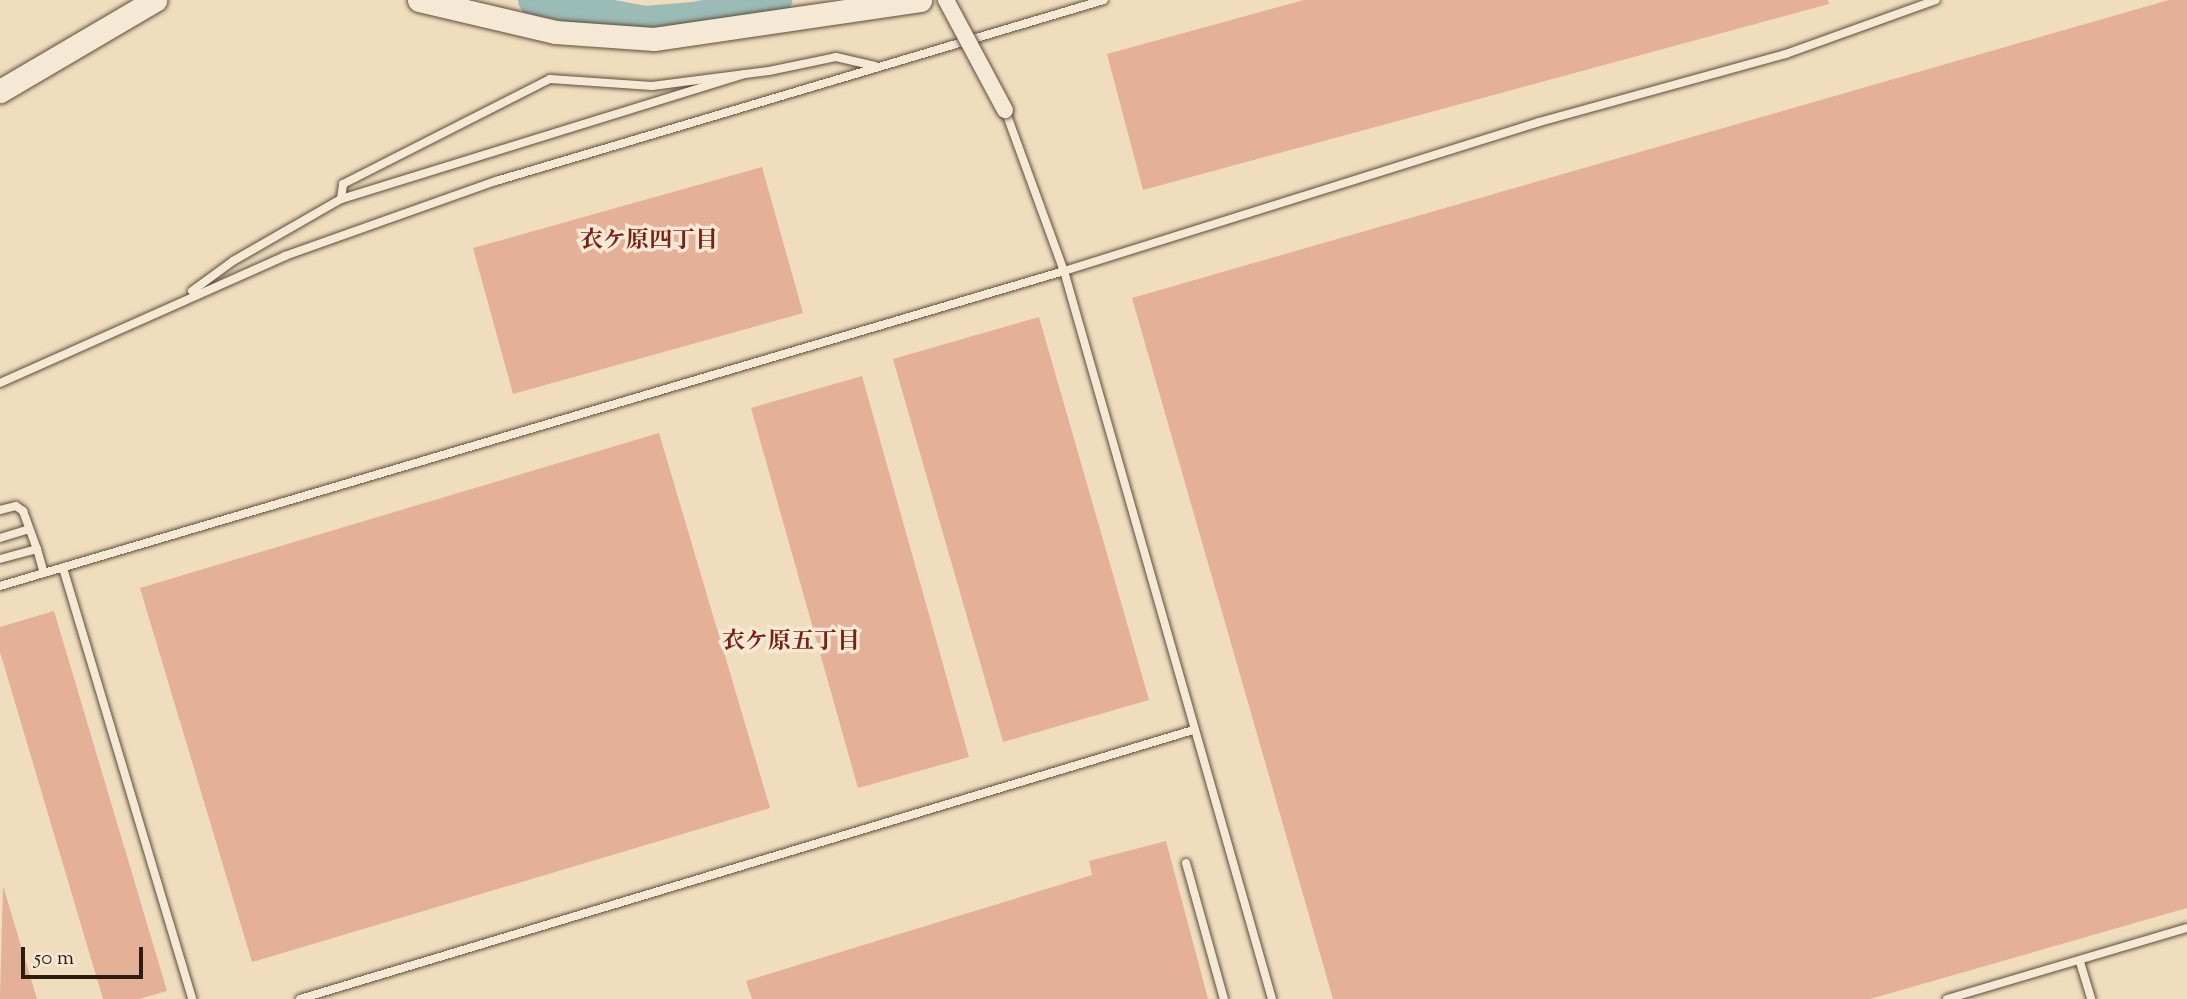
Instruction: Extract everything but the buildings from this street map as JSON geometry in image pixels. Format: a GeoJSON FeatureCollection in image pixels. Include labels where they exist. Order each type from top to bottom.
{"type":"FeatureCollection","features":[{"type":"Feature","properties":{"kind":"street"},"geometry":{"type":"LineString","coordinates":[[0,91],[155,0]]}},
{"type":"Feature","properties":{"kind":"street"},"geometry":{"type":"LineString","coordinates":[[419,0],[555,32],[633,39],[681,36],[920,0]]}},
{"type":"Feature","properties":{"kind":"street"},"geometry":{"type":"LineString","coordinates":[[946,0],[1005,110]]}},
{"type":"Feature","properties":{"kind":"lane"},"geometry":{"type":"LineString","coordinates":[[0,383],[178,301],[285,256],[496,181],[1104,0]]}},
{"type":"Feature","properties":{"kind":"lane"},"geometry":{"type":"LineString","coordinates":[[0,586],[1064,271],[1539,122],[1786,54],[1936,0]]}},
{"type":"Feature","properties":{"kind":"lane"},"geometry":{"type":"LineString","coordinates":[[341,199],[343,184],[550,79],[652,86],[745,74],[836,57],[878,67]]}},
{"type":"Feature","properties":{"kind":"lane"},"geometry":{"type":"LineString","coordinates":[[178,301],[233,261],[341,199],[745,74]]}},
{"type":"Feature","properties":{"kind":"lane"},"geometry":{"type":"LineString","coordinates":[[1005,110],[1064,271],[1272,999]]}},
{"type":"Feature","properties":{"kind":"lane"},"geometry":{"type":"LineString","coordinates":[[0,510],[16,506],[23,511],[44,573]]}},
{"type":"Feature","properties":{"kind":"lane"},"geometry":{"type":"LineString","coordinates":[[0,538],[29,529]]}},
{"type":"Feature","properties":{"kind":"lane"},"geometry":{"type":"LineString","coordinates":[[0,559],[37,549]]}},
{"type":"Feature","properties":{"kind":"lane"},"geometry":{"type":"LineString","coordinates":[[63,568],[192,999]]}},
{"type":"Feature","properties":{"kind":"lane"},"geometry":{"type":"LineString","coordinates":[[300,999],[1193,730]]}},
{"type":"Feature","properties":{"kind":"lane"},"geometry":{"type":"LineString","coordinates":[[1186,863],[1224,999]]}},
{"type":"Feature","properties":{"kind":"lane"},"geometry":{"type":"LineString","coordinates":[[1947,999],[2080,962],[2187,928]]}},
{"type":"Feature","properties":{"kind":"lane"},"geometry":{"type":"LineString","coordinates":[[2080,962],[2091,999]]}},
{"type":"Feature","properties":{"kind":"waterway"},"geometry":{"type":"LineString","coordinates":[[533,0],[645,21],[694,17],[777,0]]}},
{"type":"Feature","properties":{"kind":"district","name":"衣ケ原四丁目"},"geometry":{"type":"Point","coordinates":[649,242]}},
{"type":"Feature","properties":{"kind":"district","name":"衣ケ原五丁目"},"geometry":{"type":"Point","coordinates":[791,643]}}]}
